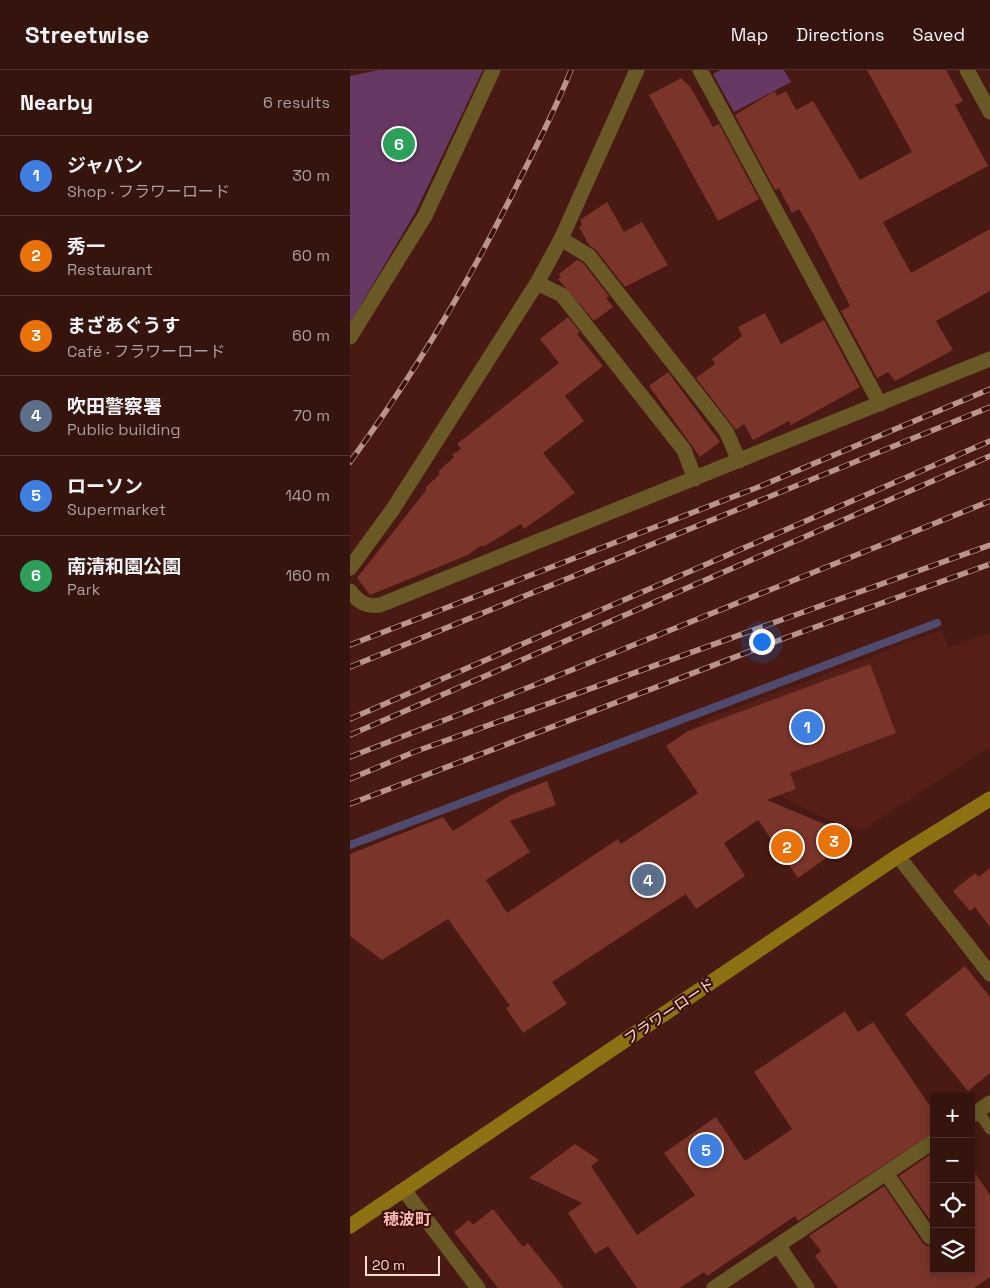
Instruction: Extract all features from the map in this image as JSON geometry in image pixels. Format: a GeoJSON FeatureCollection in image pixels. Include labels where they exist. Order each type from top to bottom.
{"type":"FeatureCollection","features":[{"type":"Feature","properties":{"kind":"street"},"geometry":{"type":"LineString","coordinates":[[350,337],[425,216],[493,70]]}},
{"type":"Feature","properties":{"kind":"street"},"geometry":{"type":"LineString","coordinates":[[350,568],[393,509],[537,283],[561,239],[637,70]]}},
{"type":"Feature","properties":{"kind":"street"},"geometry":{"type":"LineString","coordinates":[[700,70],[880,404]]}},
{"type":"Feature","properties":{"kind":"street"},"geometry":{"type":"LineString","coordinates":[[967,70],[990,112]]}},
{"type":"Feature","properties":{"kind":"street"},"geometry":{"type":"LineString","coordinates":[[561,239],[589,256],[726,431],[739,461]]}},
{"type":"Feature","properties":{"kind":"street"},"geometry":{"type":"LineString","coordinates":[[537,283],[562,296],[684,450],[695,479]]}},
{"type":"Feature","properties":{"kind":"street"},"geometry":{"type":"LineString","coordinates":[[350,591],[358,601],[372,606],[380,605],[990,360]]}},
{"type":"Feature","properties":{"kind":"street","name":"フラワーロード"},"geometry":{"type":"LineString","coordinates":[[350,1226],[898,856],[990,798]]}},
{"type":"Feature","properties":{"kind":"street"},"geometry":{"type":"LineString","coordinates":[[898,856],[990,974]]}},
{"type":"Feature","properties":{"kind":"street"},"geometry":{"type":"LineString","coordinates":[[714,1288],[930,1144]]}},
{"type":"Feature","properties":{"kind":"street"},"geometry":{"type":"LineString","coordinates":[[886,1173],[930,1237]]}},
{"type":"Feature","properties":{"kind":"street"},"geometry":{"type":"LineString","coordinates":[[404,1190],[478,1288]]}},
{"type":"Feature","properties":{"kind":"street"},"geometry":{"type":"LineString","coordinates":[[778,1245],[807,1288]]}},
{"type":"Feature","properties":{"kind":"lane"},"geometry":{"type":"LineString","coordinates":[[980,1110],[990,1129]]}},
{"type":"Feature","properties":{"kind":"shaded area"},"geometry":{"type":"Polygon","coordinates":[[[379,70],[483,70],[415,213],[350,323],[350,76],[379,70]]]}},
{"type":"Feature","properties":{"kind":"shaded area"},"geometry":{"type":"Polygon","coordinates":[[[721,70],[784,70],[791,82],[734,112],[713,74],[721,70]]]}},
{"type":"Feature","properties":{"kind":"shaded area"},"geometry":{"type":"Polygon","coordinates":[[[941,630],[949,648],[990,633],[990,747],[863,830],[830,821],[762,787],[743,795],[699,722],[941,630]]]}},
{"type":"Feature","properties":{"kind":"building"},"geometry":{"type":"Polygon","coordinates":[[[867,70],[946,70],[963,101],[955,105],[988,166],[883,222],[911,273],[990,229],[990,291],[936,321],[953,350],[895,381],[888,372],[877,378],[841,311],[850,306],[814,235],[799,209],[792,213],[779,188],[775,190],[735,115],[775,91],[777,96],[786,91],[796,110],[813,101],[860,180],[912,152],[867,70]]]}},
{"type":"Feature","properties":{"kind":"building"},"geometry":{"type":"Polygon","coordinates":[[[681,78],[691,88],[713,127],[719,124],[759,199],[718,221],[649,95],[681,78]]]}},
{"type":"Feature","properties":{"kind":"building"},"geometry":{"type":"Polygon","coordinates":[[[607,202],[624,232],[642,222],[668,265],[625,287],[596,250],[589,245],[579,227],[582,225],[580,220],[607,202]]]}},
{"type":"Feature","properties":{"kind":"building"},"geometry":{"type":"Polygon","coordinates":[[[577,260],[583,263],[609,296],[606,298],[613,307],[594,321],[558,279],[561,277],[559,274],[577,260]]]}},
{"type":"Feature","properties":{"kind":"building"},"geometry":{"type":"Polygon","coordinates":[[[765,313],[781,344],[824,320],[860,387],[791,425],[789,421],[753,440],[744,424],[736,430],[696,378],[715,364],[712,359],[742,336],[738,327],[765,313]]]}},
{"type":"Feature","properties":{"kind":"building"},"geometry":{"type":"Polygon","coordinates":[[[568,317],[580,332],[577,334],[603,366],[565,396],[584,421],[543,453],[575,493],[524,529],[521,524],[483,547],[482,545],[468,555],[370,595],[357,578],[427,489],[425,488],[454,457],[452,455],[461,449],[457,444],[559,363],[540,339],[568,317]]]}},
{"type":"Feature","properties":{"kind":"building"},"geometry":{"type":"Polygon","coordinates":[[[668,372],[720,442],[700,457],[649,386],[668,372]]]}},
{"type":"Feature","properties":{"kind":"building"},"geometry":{"type":"Polygon","coordinates":[[[870,664],[896,733],[790,773],[796,789],[767,800],[841,831],[850,841],[798,878],[758,820],[724,843],[745,876],[696,909],[686,894],[552,982],[567,1004],[523,1033],[506,1008],[510,1006],[448,919],[382,960],[350,936],[350,854],[443,817],[453,831],[511,795],[547,781],[556,805],[510,821],[530,852],[486,880],[507,913],[618,839],[621,844],[698,793],[666,746],[688,731],[870,664]]]}},
{"type":"Feature","properties":{"kind":"building"},"geometry":{"type":"Polygon","coordinates":[[[990,868],[990,927],[975,907],[970,911],[953,891],[975,873],[979,877],[990,868]]]}},
{"type":"Feature","properties":{"kind":"building"},"geometry":{"type":"Polygon","coordinates":[[[965,966],[990,997],[990,1073],[968,1091],[905,1014],[965,966]]]}},
{"type":"Feature","properties":{"kind":"building"},"geometry":{"type":"Polygon","coordinates":[[[845,1011],[858,1032],[873,1022],[930,1106],[930,1135],[798,1221],[795,1216],[707,1276],[704,1272],[680,1288],[637,1288],[608,1246],[595,1254],[568,1213],[582,1203],[529,1178],[575,1144],[599,1160],[591,1166],[637,1235],[695,1195],[664,1153],[716,1117],[745,1161],[792,1129],[754,1072],[845,1011]]]}},
{"type":"Feature","properties":{"kind":"building"},"geometry":{"type":"Polygon","coordinates":[[[930,1155],[930,1220],[899,1176],[930,1155]]]}},
{"type":"Feature","properties":{"kind":"building"},"geometry":{"type":"Polygon","coordinates":[[[975,1173],[990,1195],[990,1277],[974,1288],[838,1288],[815,1256],[821,1251],[809,1236],[884,1186],[926,1246],[930,1246],[930,1273],[975,1273],[975,1173]]]}},
{"type":"Feature","properties":{"kind":"building"},"geometry":{"type":"Polygon","coordinates":[[[493,1209],[523,1247],[528,1243],[564,1288],[498,1288],[454,1232],[469,1220],[473,1225],[493,1209]]]}},
{"type":"Feature","properties":{"kind":"waterway"},"geometry":{"type":"LineString","coordinates":[[350,845],[937,623]]}},
{"type":"Feature","properties":{"kind":"railway"},"geometry":{"type":"LineString","coordinates":[[350,462],[417,364],[457,298],[495,229],[571,70]]}},
{"type":"Feature","properties":{"kind":"railway"},"geometry":{"type":"LineString","coordinates":[[350,645],[756,488],[990,389]]}},
{"type":"Feature","properties":{"kind":"railway"},"geometry":{"type":"LineString","coordinates":[[350,667],[990,407]]}},
{"type":"Feature","properties":{"kind":"railway"},"geometry":{"type":"LineString","coordinates":[[350,719],[990,441]]}},
{"type":"Feature","properties":{"kind":"railway"},"geometry":{"type":"LineString","coordinates":[[350,735],[990,456]]}},
{"type":"Feature","properties":{"kind":"railway"},"geometry":{"type":"LineString","coordinates":[[350,757],[532,686],[990,501]]}},
{"type":"Feature","properties":{"kind":"railway"},"geometry":{"type":"LineString","coordinates":[[350,779],[414,752],[990,545]]}},
{"type":"Feature","properties":{"kind":"railway"},"geometry":{"type":"LineString","coordinates":[[350,804],[785,638],[990,564]]}},
{"type":"Feature","properties":{"kind":"place","name":"南清和園公園"},"geometry":{"type":"Point","coordinates":[399,144]}},
{"type":"Feature","properties":{"kind":"place","name":"ジャパン"},"geometry":{"type":"Point","coordinates":[807,727]}},
{"type":"Feature","properties":{"kind":"place","name":"まざあぐうす"},"geometry":{"type":"Point","coordinates":[834,841]}},
{"type":"Feature","properties":{"kind":"place","name":"秀一"},"geometry":{"type":"Point","coordinates":[787,847]}},
{"type":"Feature","properties":{"kind":"place","name":"吹田警察署"},"geometry":{"type":"Point","coordinates":[648,880]}},
{"type":"Feature","properties":{"kind":"place","name":"ローソン"},"geometry":{"type":"Point","coordinates":[706,1150]}},
{"type":"Feature","properties":{"kind":"district","name":"穂波町"},"geometry":{"type":"Point","coordinates":[407,1219]}}]}
